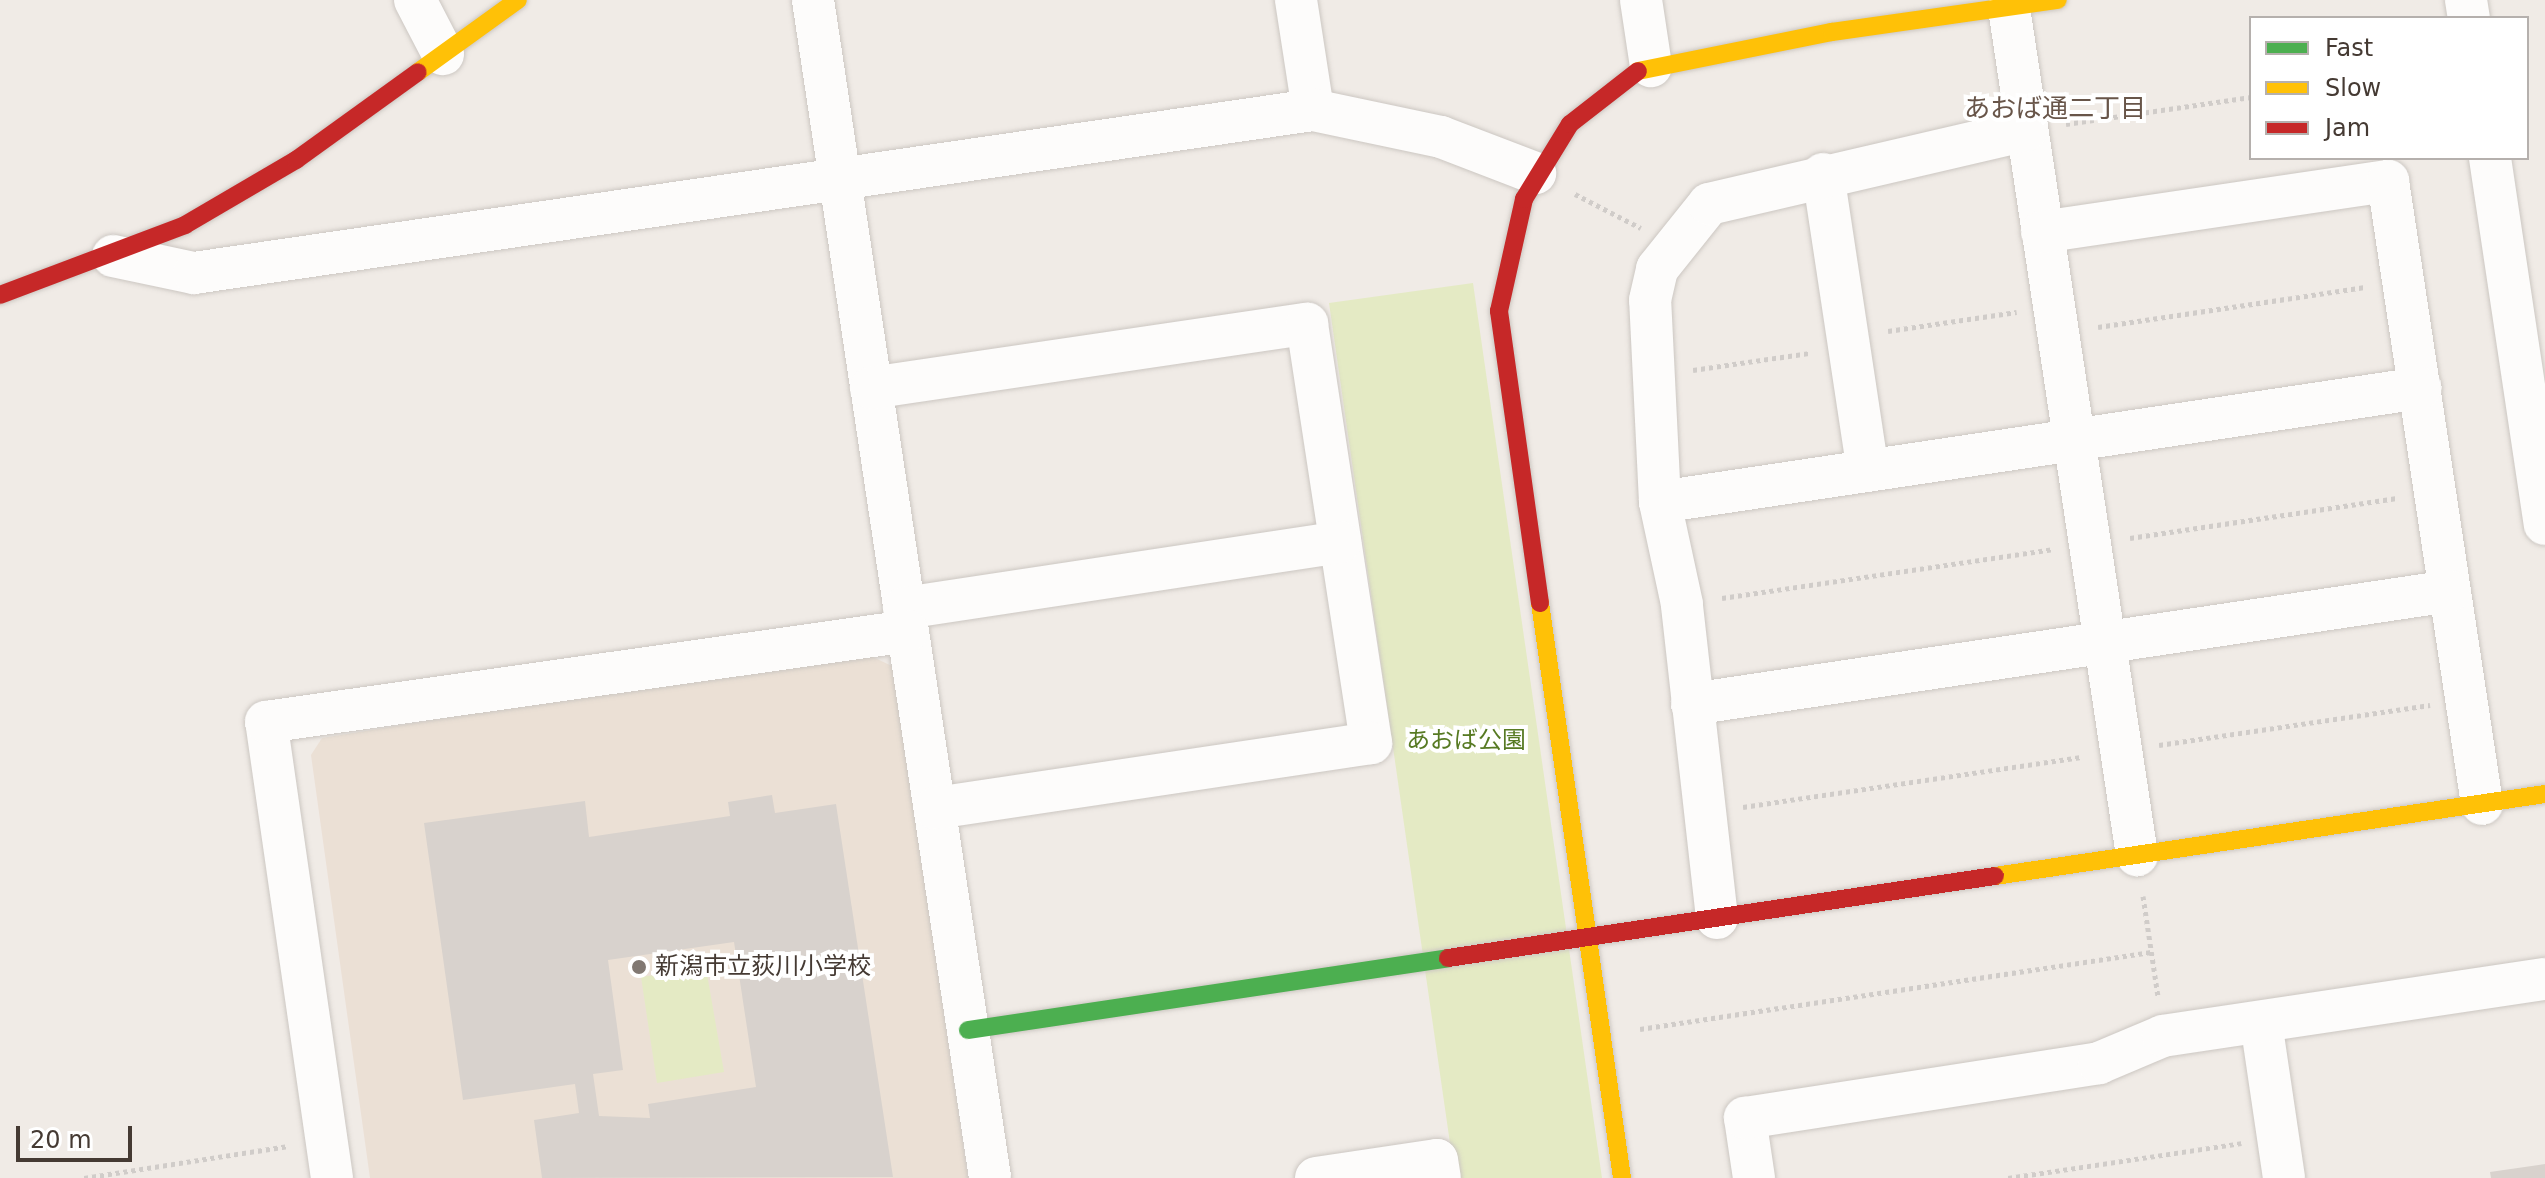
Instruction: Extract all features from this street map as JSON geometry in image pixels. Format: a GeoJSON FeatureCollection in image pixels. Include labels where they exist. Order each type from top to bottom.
{"type":"FeatureCollection","features":[{"type":"Feature","properties":{"kind":"street"},"geometry":{"type":"LineString","coordinates":[[415,0],[443,54]]}},
{"type":"Feature","properties":{"kind":"street"},"geometry":{"type":"LineString","coordinates":[[0,295],[113,256],[185,225],[296,160],[518,0]]}},
{"type":"Feature","properties":{"kind":"street"},"geometry":{"type":"LineString","coordinates":[[813,0],[990,1178]]}},
{"type":"Feature","properties":{"kind":"street"},"geometry":{"type":"LineString","coordinates":[[1296,0],[1313,110]]}},
{"type":"Feature","properties":{"kind":"street"},"geometry":{"type":"LineString","coordinates":[[1641,0],[1651,66]]}},
{"type":"Feature","properties":{"kind":"street"},"geometry":{"type":"LineString","coordinates":[[1622,1178],[1584,938],[1499,311],[1508,245],[1535,173],[1603,93],[1651,66],[2058,0]]}},
{"type":"Feature","properties":{"kind":"street"},"geometry":{"type":"LineString","coordinates":[[2009,8],[2137,855]]}},
{"type":"Feature","properties":{"kind":"street"},"geometry":{"type":"LineString","coordinates":[[113,256],[194,273],[1313,110],[1441,137],[1535,173]]}},
{"type":"Feature","properties":{"kind":"street"},"geometry":{"type":"LineString","coordinates":[[1717,918],[1692,704],[1660,502],[1650,300],[1671,244],[1709,204],[1823,174],[2027,130]]}},
{"type":"Feature","properties":{"kind":"street"},"geometry":{"type":"LineString","coordinates":[[2490,160],[2545,524]]}},
{"type":"Feature","properties":{"kind":"street"},"geometry":{"type":"LineString","coordinates":[[1823,174],[1868,471]]}},
{"type":"Feature","properties":{"kind":"street"},"geometry":{"type":"LineString","coordinates":[[2042,232],[2388,181],[2482,804]]}},
{"type":"Feature","properties":{"kind":"street"},"geometry":{"type":"LineString","coordinates":[[871,388],[1307,324],[1371,743],[935,808]]}},
{"type":"Feature","properties":{"kind":"street"},"geometry":{"type":"LineString","coordinates":[[1660,502],[2420,388]]}},
{"type":"Feature","properties":{"kind":"street"},"geometry":{"type":"LineString","coordinates":[[328,1158],[266,722],[906,620],[1340,542]]}},
{"type":"Feature","properties":{"kind":"street"},"geometry":{"type":"LineString","coordinates":[[1692,704],[2450,591]]}},
{"type":"Feature","properties":{"kind":"street"},"geometry":{"type":"LineString","coordinates":[[968,1030],[2545,794]]}},
{"type":"Feature","properties":{"kind":"street"},"geometry":{"type":"LineString","coordinates":[[1754,1178],[1745,1118],[2099,1063],[2163,1036],[2545,979]]}},
{"type":"Feature","properties":{"kind":"street"},"geometry":{"type":"LineString","coordinates":[[2261,1022],[2284,1178]]}},
{"type":"Feature","properties":{"kind":"street"},"geometry":{"type":"LineString","coordinates":[[1316,1178],[1437,1160],[1440,1178]]}},
{"type":"Feature","properties":{"kind":"path"},"geometry":{"type":"LineString","coordinates":[[2027,130],[2249,97]]}},
{"type":"Feature","properties":{"kind":"path"},"geometry":{"type":"LineString","coordinates":[[1535,173],[1671,244]]}},
{"type":"Feature","properties":{"kind":"path"},"geometry":{"type":"LineString","coordinates":[[1652,376],[1849,342],[2403,281]]}},
{"type":"Feature","properties":{"kind":"path"},"geometry":{"type":"LineString","coordinates":[[2137,855],[2163,1036]]}},
{"type":"Feature","properties":{"kind":"path"},"geometry":{"type":"LineString","coordinates":[[1599,1035],[2151,952]]}},
{"type":"Feature","properties":{"kind":"path"},"geometry":{"type":"LineString","coordinates":[[2008,1178],[2278,1138]]}},
{"type":"Feature","properties":{"kind":"path"},"geometry":{"type":"LineString","coordinates":[[84,1178],[328,1158]]}},
{"type":"Feature","properties":{"kind":"shaded area","name":"新潟市立荻川小学校"},"geometry":{"type":"Polygon","coordinates":[[[860,651],[894,667],[968,1178],[370,1178],[311,755],[322,738],[860,651]]]}},
{"type":"Feature","properties":{"kind":"green space","name":"あおば公園"},"geometry":{"type":"Polygon","coordinates":[[[1473,283],[1602,1178],[1455,1178],[1329,303],[1473,283]]]}},
{"type":"Feature","properties":{"kind":"green space"},"geometry":{"type":"Polygon","coordinates":[[[706,968],[724,1072],[657,1083],[641,977],[706,968]]]}},
{"type":"Feature","properties":{"kind":"building"},"geometry":{"type":"Polygon","coordinates":[[[772,795],[775,813],[836,804],[893,1177],[542,1178],[534,1120],[579,1113],[575,1084],[463,1100],[424,823],[585,801],[589,837],[730,816],[728,802],[772,795]],[[734,942],[608,960],[623,1070],[593,1074],[599,1116],[650,1118],[648,1104],[756,1087],[734,942]]]}},
{"type":"Feature","properties":{"kind":"building"},"geometry":{"type":"Polygon","coordinates":[[[2545,1164],[2545,1178],[2491,1178],[2490,1172],[2545,1164]]]}},
{"type":"Feature","properties":{"kind":"traffic: fast"},"geometry":{"type":"LineString","coordinates":[[968,1030],[1448,958]]}},
{"type":"Feature","properties":{"kind":"traffic: slow"},"geometry":{"type":"LineString","coordinates":[[418,72],[518,0]]}},
{"type":"Feature","properties":{"kind":"traffic: slow"},"geometry":{"type":"LineString","coordinates":[[1638,71],[1832,32],[2058,0]]}},
{"type":"Feature","properties":{"kind":"traffic: slow"},"geometry":{"type":"LineString","coordinates":[[1540,603],[1622,1178]]}},
{"type":"Feature","properties":{"kind":"traffic: slow"},"geometry":{"type":"LineString","coordinates":[[1995,876],[2545,794]]}},
{"type":"Feature","properties":{"kind":"traffic: jam"},"geometry":{"type":"LineString","coordinates":[[1540,603],[1499,311],[1524,199],[1570,124],[1638,71]]}},
{"type":"Feature","properties":{"kind":"traffic: jam"},"geometry":{"type":"LineString","coordinates":[[0,295],[185,225],[296,160],[418,72]]}},
{"type":"Feature","properties":{"kind":"traffic: jam"},"geometry":{"type":"LineString","coordinates":[[1448,958],[1995,876]]}},
{"type":"Feature","properties":{"kind":"place","name":"新潟市立荻川小学校"},"geometry":{"type":"Point","coordinates":[639,967]}},
{"type":"Feature","properties":{"kind":"district","name":"あおば通二丁目"},"geometry":{"type":"Point","coordinates":[2055,109]}}]}
